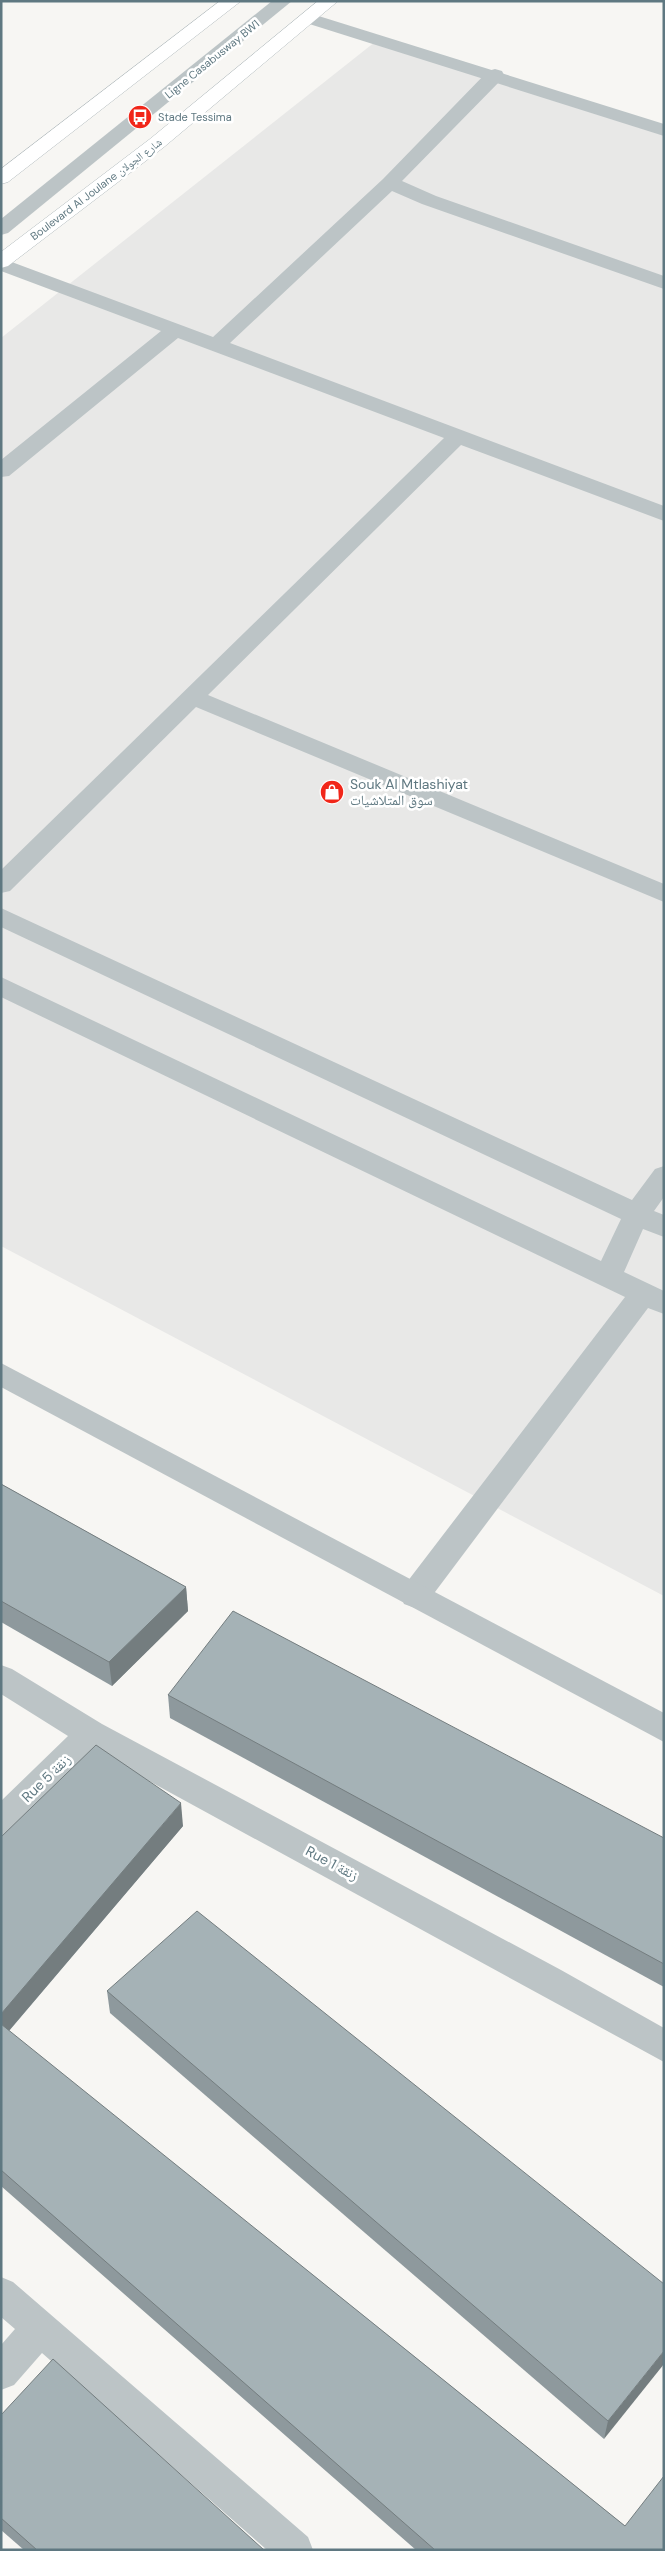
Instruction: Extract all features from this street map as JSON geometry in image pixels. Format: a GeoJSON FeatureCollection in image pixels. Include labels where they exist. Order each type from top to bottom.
{"type":"FeatureCollection","features":[{"type":"Feature","properties":{"kind":"main road"},"geometry":{"type":"LineString","coordinates":[[1,178],[232,1]]}},
{"type":"Feature","properties":{"kind":"main road","name":"Boulevard Al Joulane شارع الجولان"},"geometry":{"type":"LineString","coordinates":[[1,263],[157,143],[330,1]]}},
{"type":"Feature","properties":{"kind":"street","name":"Ligne Casabusway BW1"},"geometry":{"type":"LineString","coordinates":[[1,210],[263,1]]}},
{"type":"Feature","properties":{"kind":"street","name":"Ligne Casabusway BW1"},"geometry":{"type":"LineString","coordinates":[[1,229],[282,1]]}},
{"type":"Feature","properties":{"kind":"street"},"geometry":{"type":"LineString","coordinates":[[309,18],[495,75],[664,130]]}},
{"type":"Feature","properties":{"kind":"street"},"geometry":{"type":"LineString","coordinates":[[216,345],[390,183],[495,75]]}},
{"type":"Feature","properties":{"kind":"street"},"geometry":{"type":"LineString","coordinates":[[390,183],[429,200],[664,283]]}},
{"type":"Feature","properties":{"kind":"street"},"geometry":{"type":"LineString","coordinates":[[1,263],[456,438],[664,514]]}},
{"type":"Feature","properties":{"kind":"street"},"geometry":{"type":"LineString","coordinates":[[1,470],[175,330]]}},
{"type":"Feature","properties":{"kind":"street"},"geometry":{"type":"LineString","coordinates":[[1,885],[191,696],[456,438]]}},
{"type":"Feature","properties":{"kind":"street"},"geometry":{"type":"LineString","coordinates":[[191,696],[664,894]]}},
{"type":"Feature","properties":{"kind":"street"},"geometry":{"type":"LineString","coordinates":[[1,917],[664,1227]]}},
{"type":"Feature","properties":{"kind":"street"},"geometry":{"type":"LineString","coordinates":[[1,986],[653,1298],[415,1595]]}},
{"type":"Feature","properties":{"kind":"street"},"geometry":{"type":"LineString","coordinates":[[608,1276],[637,1214],[664,1176]]}},
{"type":"Feature","properties":{"kind":"street"},"geometry":{"type":"LineString","coordinates":[[1,1374],[664,1729]]}},
{"type":"Feature","properties":{"kind":"street","name":"Rue 1 زنقة"},"geometry":{"type":"LineString","coordinates":[[1,1678],[91,1734],[540,1976],[664,2046]]}},
{"type":"Feature","properties":{"kind":"street","name":"Rue 5 زنقة"},"geometry":{"type":"LineString","coordinates":[[1,1822],[91,1734]]}},
{"type":"Feature","properties":{"kind":"street"},"geometry":{"type":"LineString","coordinates":[[1,2294],[295,2550]]}},
{"type":"Feature","properties":{"kind":"street"},"geometry":{"type":"LineString","coordinates":[[1,2372],[39,2329]]}},
{"type":"Feature","properties":{"kind":"shaded area","name":"Souk Al Mtlashiyat سوق المتلاشيات"},"geometry":{"type":"Polygon","coordinates":[[[380,38],[664,135],[664,1596],[1,1246],[1,338],[380,38]]]}},
{"type":"Feature","properties":{"kind":"building"},"geometry":{"type":"Polygon","coordinates":[[[1,1484],[186,1587],[109,1662],[1,1601],[1,1484]]]}},
{"type":"Feature","properties":{"kind":"building"},"geometry":{"type":"Polygon","coordinates":[[[233,1611],[664,1838],[664,1964],[168,1695],[233,1611]]]}},
{"type":"Feature","properties":{"kind":"building"},"geometry":{"type":"Polygon","coordinates":[[[96,1745],[181,1803],[1,2014],[1,1837],[96,1745]]]}},
{"type":"Feature","properties":{"kind":"building"},"geometry":{"type":"Polygon","coordinates":[[[197,1911],[664,2284],[664,2351],[608,2421],[107,1991],[197,1911]]]}},
{"type":"Feature","properties":{"kind":"building"},"geometry":{"type":"Polygon","coordinates":[[[1,2024],[625,2526],[664,2476],[664,2550],[435,2550],[1,2170],[1,2024]]]}},
{"type":"Feature","properties":{"kind":"building"},"geometry":{"type":"Polygon","coordinates":[[[53,2359],[264,2550],[37,2550],[1,2518],[1,2415],[53,2359]]]}},
{"type":"Feature","properties":{"kind":"place","name":"Stade Tessima"},"geometry":{"type":"Point","coordinates":[140,117]}},
{"type":"Feature","properties":{"kind":"place","name":"Souk Al Mtlashiyat سوق المتلاشيات"},"geometry":{"type":"Point","coordinates":[332,792]}}]}
